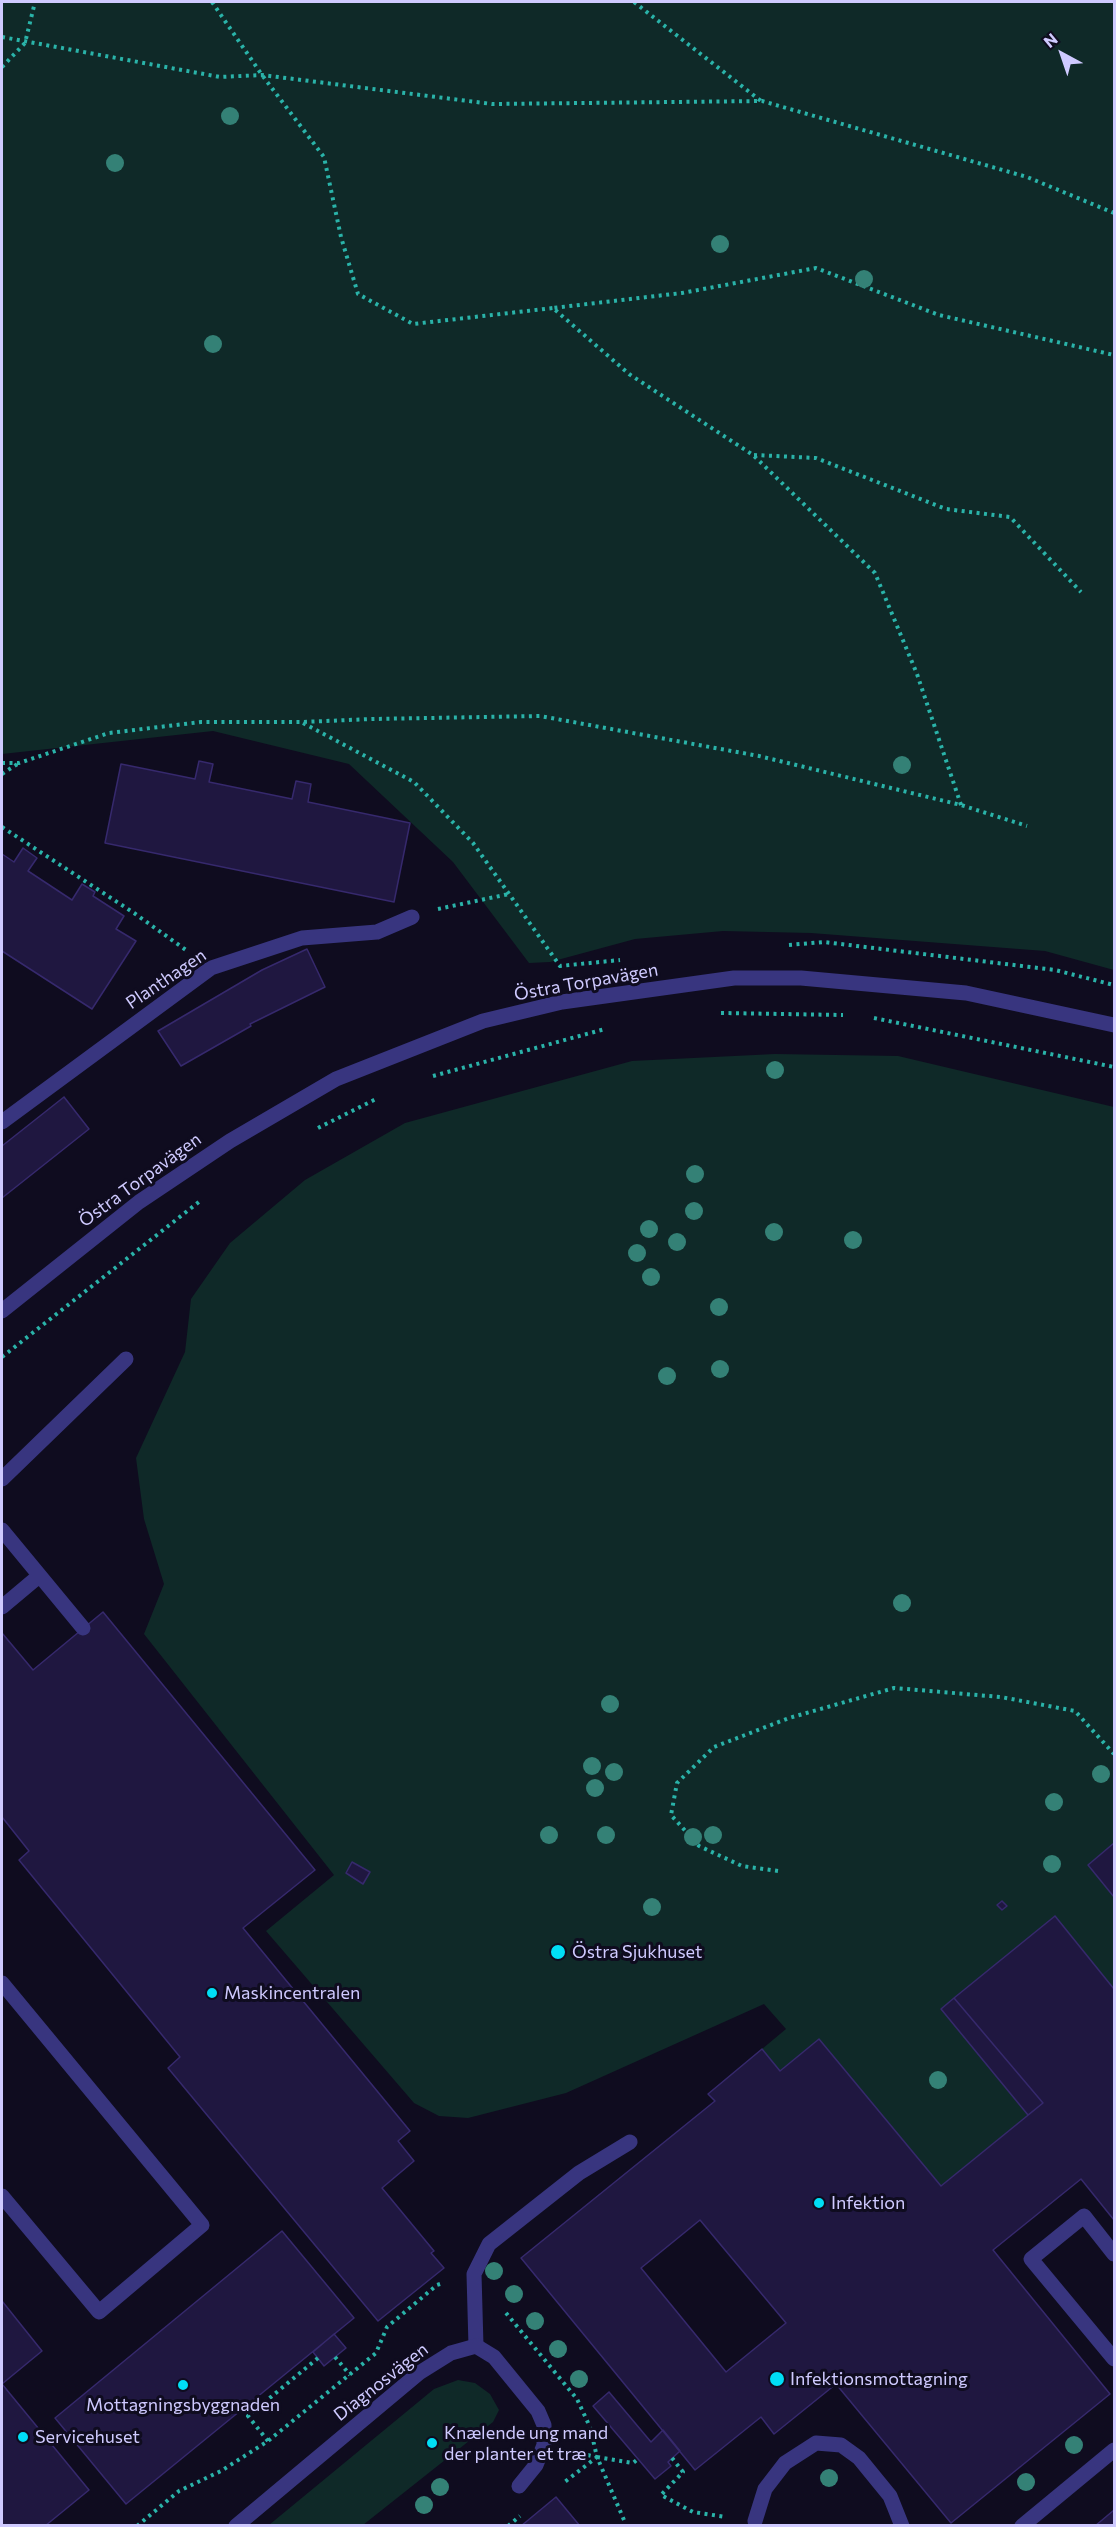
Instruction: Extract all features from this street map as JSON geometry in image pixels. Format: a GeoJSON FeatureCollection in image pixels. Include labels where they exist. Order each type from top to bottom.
{"type":"FeatureCollection","features":[{"type":"Feature","properties":{"kind":"street","name":"Planthagen"},"geometry":{"type":"LineString","coordinates":[[2,1122],[210,968],[302,938],[377,932],[412,917]]}},
{"type":"Feature","properties":{"kind":"street","name":"Östra Torpavägen"},"geometry":{"type":"LineString","coordinates":[[2,1311],[139,1202],[230,1140],[336,1079],[483,1021],[562,1002],[722,980],[801,978],[966,993],[1114,1025]]}},
{"type":"Feature","properties":{"kind":"street"},"geometry":{"type":"LineString","coordinates":[[2,1479],[126,1359]]}},
{"type":"Feature","properties":{"kind":"street"},"geometry":{"type":"LineString","coordinates":[[2,1530],[83,1628]]}},
{"type":"Feature","properties":{"kind":"street"},"geometry":{"type":"LineString","coordinates":[[2,1607],[39,1576]]}},
{"type":"Feature","properties":{"kind":"street"},"geometry":{"type":"LineString","coordinates":[[2,1983],[202,2225],[99,2312],[2,2196]]}},
{"type":"Feature","properties":{"kind":"street"},"geometry":{"type":"LineString","coordinates":[[519,2487],[536,2465],[544,2445],[544,2425],[538,2411],[494,2357],[476,2346],[474,2274],[489,2244],[579,2173],[630,2142]]}},
{"type":"Feature","properties":{"kind":"street"},"geometry":{"type":"LineString","coordinates":[[1114,2254],[1084,2216],[1031,2259],[1114,2359]]}},
{"type":"Feature","properties":{"kind":"street","name":"Diagnosvägen"},"geometry":{"type":"LineString","coordinates":[[236,2526],[419,2373],[451,2353],[476,2346]]}},
{"type":"Feature","properties":{"kind":"street"},"geometry":{"type":"LineString","coordinates":[[755,2521],[765,2489],[785,2463],[816,2443],[841,2445],[859,2458],[890,2496],[902,2526]]}},
{"type":"Feature","properties":{"kind":"street"},"geometry":{"type":"LineString","coordinates":[[1022,2526],[1114,2450]]}},
{"type":"Feature","properties":{"kind":"path"},"geometry":{"type":"LineString","coordinates":[[2,67],[25,43],[35,2]]}},
{"type":"Feature","properties":{"kind":"path"},"geometry":{"type":"LineString","coordinates":[[212,2],[262,75],[324,157],[340,237],[358,294],[413,324],[682,293],[816,268],[939,315],[1114,355]]}},
{"type":"Feature","properties":{"kind":"path"},"geometry":{"type":"LineString","coordinates":[[634,2],[762,101]]}},
{"type":"Feature","properties":{"kind":"path"},"geometry":{"type":"LineString","coordinates":[[2,37],[220,77],[262,75],[492,104],[762,101],[1027,177],[1114,213]]}},
{"type":"Feature","properties":{"kind":"path"},"geometry":{"type":"LineString","coordinates":[[553,308],[628,374],[753,455],[874,573],[917,674],[961,805]]}},
{"type":"Feature","properties":{"kind":"path"},"geometry":{"type":"LineString","coordinates":[[753,455],[816,458],[946,509],[1010,517],[1081,592]]}},
{"type":"Feature","properties":{"kind":"path"},"geometry":{"type":"LineString","coordinates":[[2,774],[19,763],[109,733],[201,722],[540,716],[759,756],[961,805],[1027,826]]}},
{"type":"Feature","properties":{"kind":"path"},"geometry":{"type":"LineString","coordinates":[[302,722],[414,782],[473,843],[560,966],[629,960]]}},
{"type":"Feature","properties":{"kind":"path"},"geometry":{"type":"LineString","coordinates":[[2,763],[19,763]]}},
{"type":"Feature","properties":{"kind":"path"},"geometry":{"type":"LineString","coordinates":[[2,828],[134,913],[210,968]]}},
{"type":"Feature","properties":{"kind":"path"},"geometry":{"type":"LineString","coordinates":[[412,917],[455,904],[509,894]]}},
{"type":"Feature","properties":{"kind":"path"},"geometry":{"type":"LineString","coordinates":[[778,946],[824,942],[1055,970],[1114,985]]}},
{"type":"Feature","properties":{"kind":"path"},"geometry":{"type":"LineString","coordinates":[[714,1013],[852,1015]]}},
{"type":"Feature","properties":{"kind":"path"},"geometry":{"type":"LineString","coordinates":[[863,1015],[1114,1067]]}},
{"type":"Feature","properties":{"kind":"path"},"geometry":{"type":"LineString","coordinates":[[430,1077],[611,1028]]}},
{"type":"Feature","properties":{"kind":"path"},"geometry":{"type":"LineString","coordinates":[[316,1129],[377,1098]]}},
{"type":"Feature","properties":{"kind":"path"},"geometry":{"type":"LineString","coordinates":[[2,1357],[208,1195]]}},
{"type":"Feature","properties":{"kind":"path"},"geometry":{"type":"LineString","coordinates":[[778,1871],[742,1866],[699,1846],[671,1815],[677,1783],[714,1747],[789,1718],[894,1688],[1001,1697],[1075,1711],[1114,1754]]}},
{"type":"Feature","properties":{"kind":"path"},"geometry":{"type":"LineString","coordinates":[[335,2357],[350,2375]]}},
{"type":"Feature","properties":{"kind":"path"},"geometry":{"type":"LineString","coordinates":[[268,2441],[248,2416],[318,2358]]}},
{"type":"Feature","properties":{"kind":"path"},"geometry":{"type":"LineString","coordinates":[[544,2445],[633,2463],[638,2459]]}},
{"type":"Feature","properties":{"kind":"path"},"geometry":{"type":"LineString","coordinates":[[597,2457],[624,2520],[624,2526]]}},
{"type":"Feature","properties":{"kind":"path"},"geometry":{"type":"LineString","coordinates":[[672,2458],[683,2472],[661,2495],[693,2512]]}},
{"type":"Feature","properties":{"kind":"green space"},"geometry":{"type":"Polygon","coordinates":[[[2,2],[1114,2],[1114,970],[1045,951],[811,933],[723,931],[635,939],[550,962],[529,963],[453,862],[349,764],[213,731],[2,754],[2,2]]]}},
{"type":"Feature","properties":{"kind":"green space"},"geometry":{"type":"Polygon","coordinates":[[[775,1054],[898,1056],[1114,1107],[1114,1843],[1088,1865],[1114,1897],[1114,1989],[1055,1916],[941,2009],[1028,2115],[941,2186],[819,2039],[780,2071],[762,2049],[786,2029],[764,2004],[566,2093],[468,2118],[439,2116],[414,2103],[266,1931],[334,1875],[144,1634],[164,1584],[144,1519],[136,1458],[185,1352],[191,1299],[230,1243],[305,1180],[405,1123],[632,1061],[775,1054]]]}},
{"type":"Feature","properties":{"kind":"green space"},"geometry":{"type":"Polygon","coordinates":[[[458,2380],[475,2383],[490,2394],[499,2410],[493,2422],[363,2525],[269,2525],[434,2389],[458,2380]]]}},
{"type":"Feature","properties":{"kind":"building"},"geometry":{"type":"Polygon","coordinates":[[[199,761],[213,764],[209,782],[292,799],[296,781],[311,784],[308,802],[410,823],[394,902],[105,843],[121,764],[195,779],[199,761]]]}},
{"type":"Feature","properties":{"kind":"building"},"geometry":{"type":"Polygon","coordinates":[[[23,848],[37,858],[28,871],[72,900],[82,884],[95,892],[93,896],[124,916],[116,929],[136,941],[92,1009],[2,951],[2,854],[14,862],[23,848]]]}},
{"type":"Feature","properties":{"kind":"building"},"geometry":{"type":"Polygon","coordinates":[[[307,949],[325,987],[250,1024],[251,1026],[181,1066],[158,1031],[262,970],[307,949]]]}},
{"type":"Feature","properties":{"kind":"building"},"geometry":{"type":"Polygon","coordinates":[[[64,1097],[89,1129],[2,1198],[2,1146],[64,1097]]]}},
{"type":"Feature","properties":{"kind":"building","name":"Maskincentralen"},"geometry":{"type":"Polygon","coordinates":[[[103,1612],[315,1870],[243,1928],[410,2131],[398,2141],[414,2161],[382,2188],[434,2251],[431,2253],[444,2268],[378,2321],[168,2068],[180,2057],[19,1860],[29,1851],[2,1817],[2,1633],[33,1670],[103,1612]]]}},
{"type":"Feature","properties":{"kind":"building"},"geometry":{"type":"Polygon","coordinates":[[[1114,1843],[1114,1897],[1088,1865],[1114,1843]]]}},
{"type":"Feature","properties":{"kind":"building"},"geometry":{"type":"Polygon","coordinates":[[[352,1862],[370,1872],[363,1884],[346,1873],[352,1862]]]}},
{"type":"Feature","properties":{"kind":"building"},"geometry":{"type":"Polygon","coordinates":[[[1002,1901],[1007,1906],[1002,1910],[997,1905],[1002,1901]]]}},
{"type":"Feature","properties":{"kind":"building","name":"Infektion"},"geometry":{"type":"Polygon","coordinates":[[[1055,1916],[1114,1989],[1114,2220],[1081,2179],[993,2250],[1110,2394],[951,2523],[836,2384],[774,2434],[761,2417],[695,2470],[521,2258],[715,2101],[708,2094],[762,2049],[780,2071],[819,2039],[941,2186],[1043,2103],[954,1998],[1055,1916]],[[700,2220],[641,2268],[726,2372],[786,2323],[700,2220]]]}},
{"type":"Feature","properties":{"kind":"building"},"geometry":{"type":"Polygon","coordinates":[[[954,1998],[1043,2103],[1028,2115],[941,2009],[954,1998]]]}},
{"type":"Feature","properties":{"kind":"building","name":"Mottagningsbyggnaden"},"geometry":{"type":"Polygon","coordinates":[[[282,2231],[354,2318],[126,2504],[55,2418],[282,2231]]]}},
{"type":"Feature","properties":{"kind":"building","name":"Servicehuset"},"geometry":{"type":"Polygon","coordinates":[[[2,2301],[42,2351],[2,2384],[2,2301]]]}},
{"type":"Feature","properties":{"kind":"building"},"geometry":{"type":"Polygon","coordinates":[[[334,2334],[346,2348],[324,2366],[313,2352],[334,2334]]]}},
{"type":"Feature","properties":{"kind":"building","name":"Servicehuset"},"geometry":{"type":"Polygon","coordinates":[[[2,2384],[89,2490],[45,2526],[2,2526],[2,2384]]]}},
{"type":"Feature","properties":{"kind":"building"},"geometry":{"type":"Polygon","coordinates":[[[609,2392],[651,2442],[663,2430],[680,2451],[668,2462],[671,2466],[655,2479],[593,2406],[609,2392]]]}},
{"type":"Feature","properties":{"kind":"building"},"geometry":{"type":"Polygon","coordinates":[[[556,2497],[580,2526],[521,2526],[556,2497]]]}},
{"type":"Feature","properties":{"kind":"building"},"geometry":{"type":"Polygon","coordinates":[[[1114,2510],[1114,2526],[1095,2526],[1114,2510]]]}},
{"type":"Feature","properties":{"kind":"place","name":"Östra Sjukhuset"},"geometry":{"type":"Point","coordinates":[558,1952]}},
{"type":"Feature","properties":{"kind":"place","name":"Maskincentralen"},"geometry":{"type":"Point","coordinates":[212,1993]}},
{"type":"Feature","properties":{"kind":"place","name":"Infektion"},"geometry":{"type":"Point","coordinates":[819,2203]}},
{"type":"Feature","properties":{"kind":"place","name":"Infektionsmottagning"},"geometry":{"type":"Point","coordinates":[777,2379]}},
{"type":"Feature","properties":{"kind":"place","name":"Mottagningsbyggnaden"},"geometry":{"type":"Point","coordinates":[183,2385]}},
{"type":"Feature","properties":{"kind":"place","name":"Servicehuset"},"geometry":{"type":"Point","coordinates":[23,2437]}},
{"type":"Feature","properties":{"kind":"place","name":"Knælende ung mand der planter et træ"},"geometry":{"type":"Point","coordinates":[432,2443]}}]}
